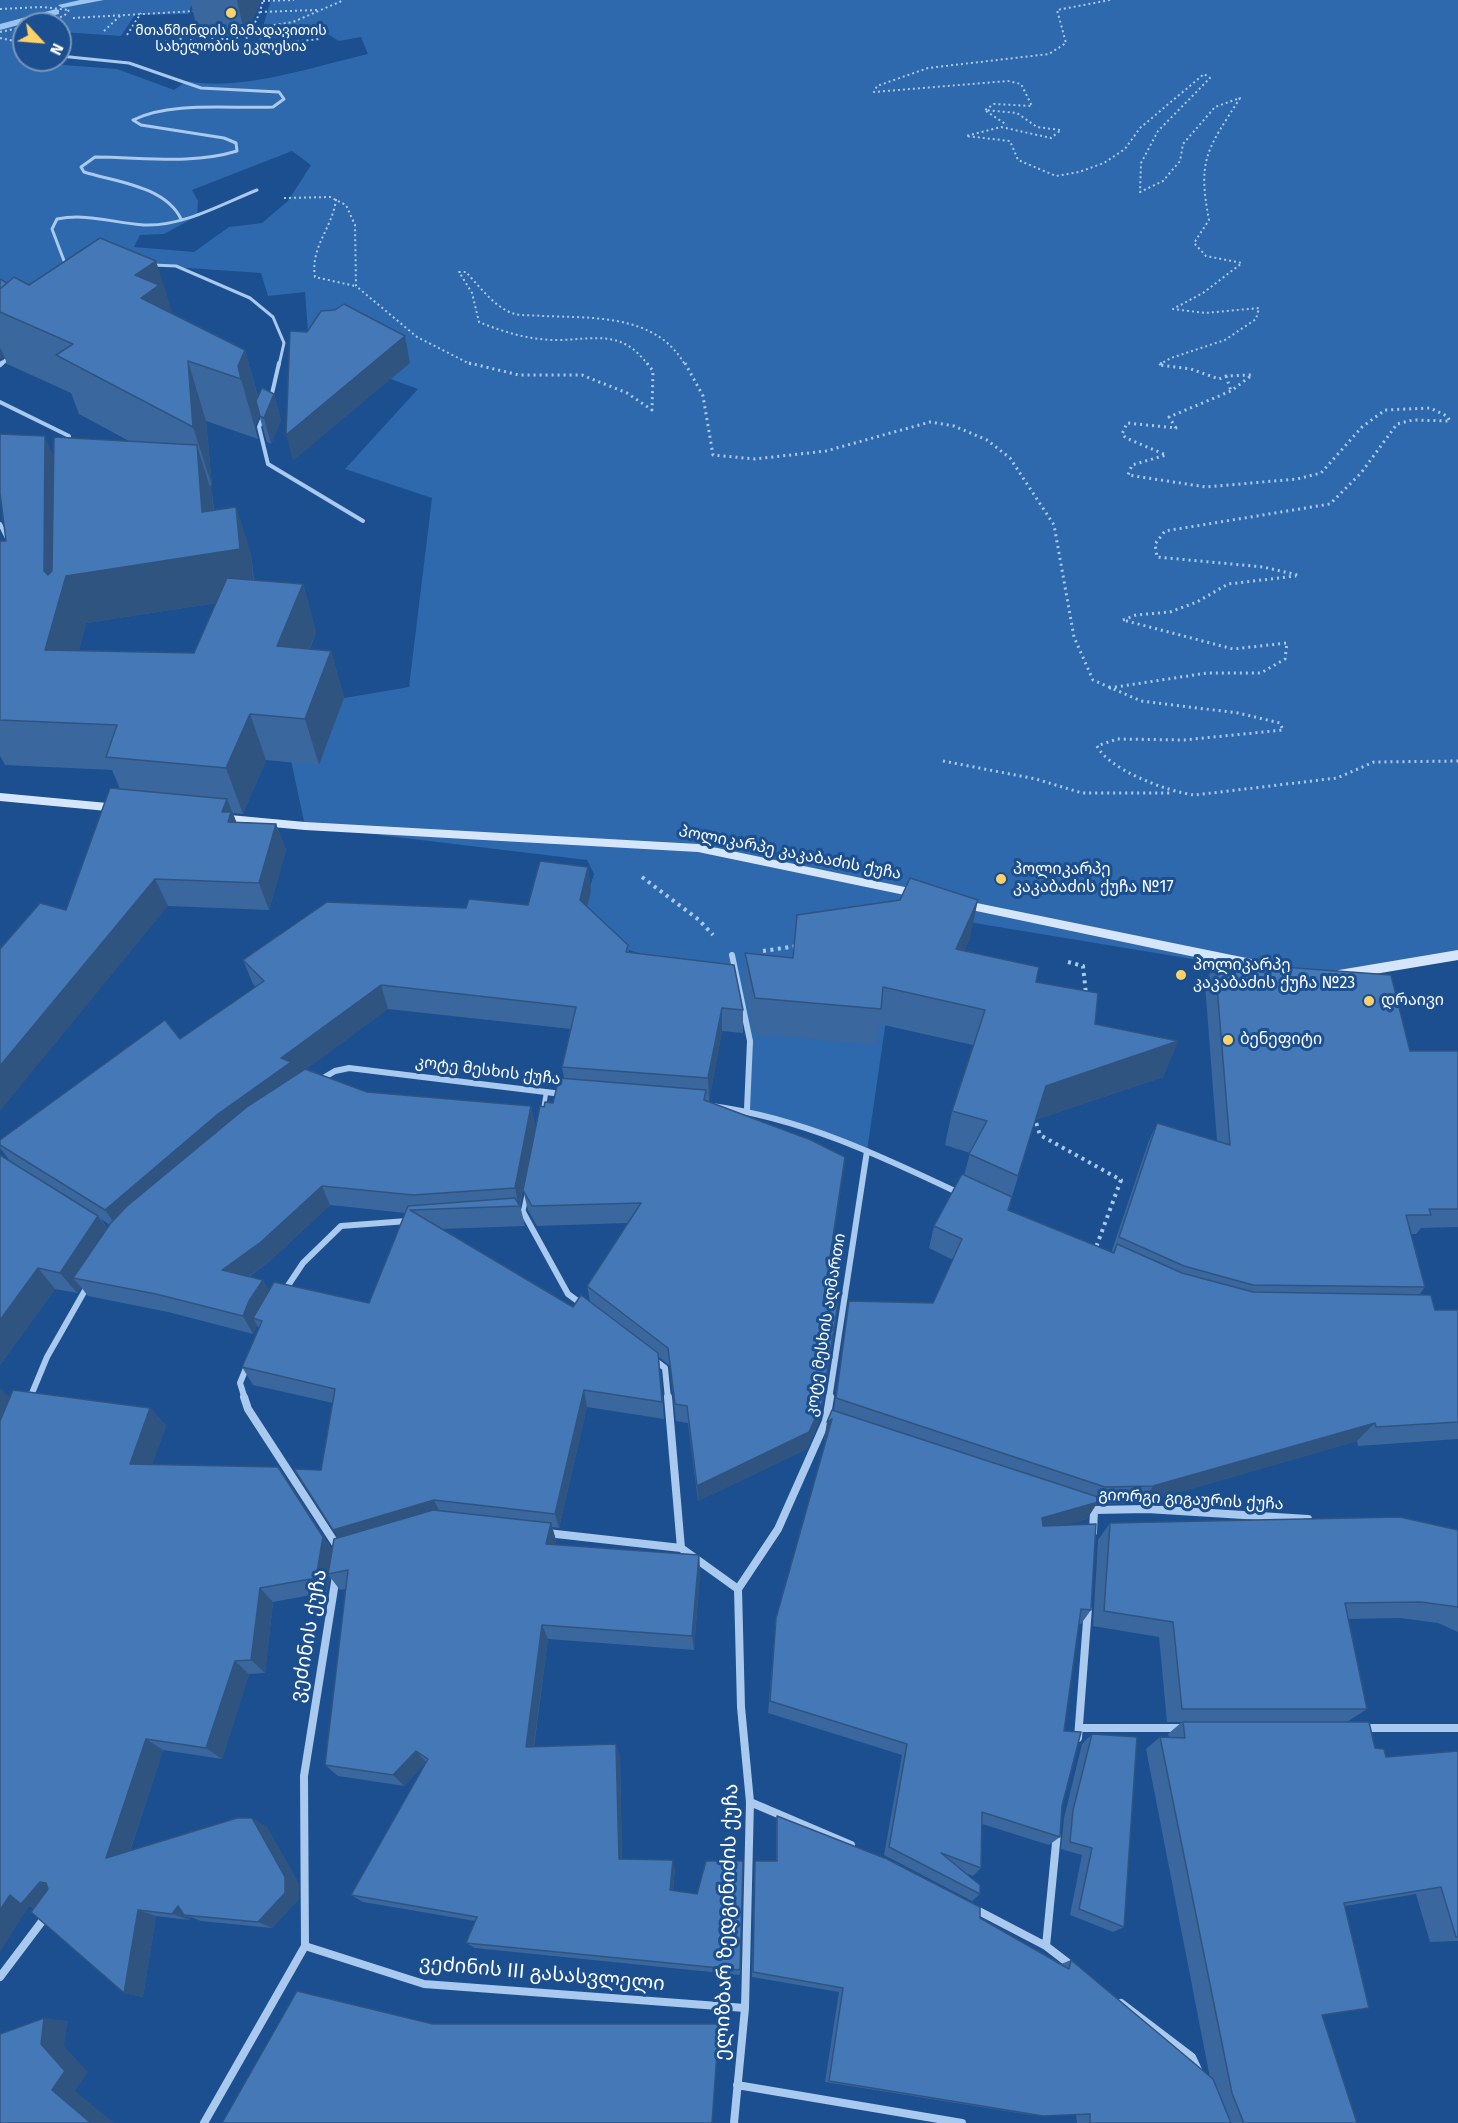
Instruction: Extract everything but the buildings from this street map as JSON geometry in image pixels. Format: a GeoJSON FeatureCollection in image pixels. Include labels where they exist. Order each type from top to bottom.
{"type":"FeatureCollection","features":[{"type":"Feature","properties":{"kind":"street"},"geometry":{"type":"LineString","coordinates":[[0,365],[17,351]]}},
{"type":"Feature","properties":{"kind":"street"},"geometry":{"type":"LineString","coordinates":[[0,797],[129,809]]}},
{"type":"Feature","properties":{"kind":"street","name":"პოლიკარპე კაკაბაძის ქუჩა"},"geometry":{"type":"LineString","coordinates":[[211,817],[305,826],[698,848],[928,897]]}},
{"type":"Feature","properties":{"kind":"street"},"geometry":{"type":"LineString","coordinates":[[951,901],[1278,969]]}},
{"type":"Feature","properties":{"kind":"street"},"geometry":{"type":"LineString","coordinates":[[732,955],[741,988],[750,1041],[747,1109]]}},
{"type":"Feature","properties":{"kind":"street"},"geometry":{"type":"LineString","coordinates":[[1330,975],[1458,955]]}},
{"type":"Feature","properties":{"kind":"street","name":"კოტე მესხის ქუჩა"},"geometry":{"type":"LineString","coordinates":[[308,1087],[335,1071],[349,1068],[570,1095]]}},
{"type":"Feature","properties":{"kind":"street"},"geometry":{"type":"LineString","coordinates":[[699,1105],[747,1109],[867,1151],[964,1195]]}},
{"type":"Feature","properties":{"kind":"street","name":"კოტე მესხის აღმართი"},"geometry":{"type":"LineString","coordinates":[[738,1589],[778,1529],[826,1421],[867,1151]]}},
{"type":"Feature","properties":{"kind":"street"},"geometry":{"type":"LineString","coordinates":[[512,1213],[523,1212],[568,1294],[594,1314]]}},
{"type":"Feature","properties":{"kind":"street"},"geometry":{"type":"LineString","coordinates":[[277,1302],[303,1263],[340,1226],[417,1220]]}},
{"type":"Feature","properties":{"kind":"street"},"geometry":{"type":"LineString","coordinates":[[26,1408],[47,1357],[75,1304],[95,1275]]}},
{"type":"Feature","properties":{"kind":"street","name":"ვეძინის ქუჩა"},"geometry":{"type":"LineString","coordinates":[[252,1352],[240,1383],[248,1409],[340,1551],[351,1548]]}},
{"type":"Feature","properties":{"kind":"street"},"geometry":{"type":"LineString","coordinates":[[647,1354],[665,1368],[681,1548]]}},
{"type":"Feature","properties":{"kind":"street"},"geometry":{"type":"LineString","coordinates":[[826,1421],[837,1425]]}},
{"type":"Feature","properties":{"kind":"street","name":"გიორგი გიგაურის ქუჩა"},"geometry":{"type":"LineString","coordinates":[[1072,1503],[1094,1510],[1147,1509],[1323,1520]]}},
{"type":"Feature","properties":{"kind":"street"},"geometry":{"type":"LineString","coordinates":[[1092,1545],[1094,1510]]}},
{"type":"Feature","properties":{"kind":"street"},"geometry":{"type":"LineString","coordinates":[[532,1531],[681,1548],[738,1589]]}},
{"type":"Feature","properties":{"kind":"street","name":"ვეძინის ქუჩა"},"geometry":{"type":"LineString","coordinates":[[305,1946],[304,1776],[338,1563]]}},
{"type":"Feature","properties":{"kind":"street","name":"ელიზბარ ზედგინიძის ქუჩა"},"geometry":{"type":"LineString","coordinates":[[734,2123],[745,2008],[750,1802],[741,1707],[738,1589]]}},
{"type":"Feature","properties":{"kind":"street"},"geometry":{"type":"LineString","coordinates":[[1075,1750],[1080,1728],[1089,1602]]}},
{"type":"Feature","properties":{"kind":"street"},"geometry":{"type":"LineString","coordinates":[[1080,1728],[1186,1728]]}},
{"type":"Feature","properties":{"kind":"street"},"geometry":{"type":"LineString","coordinates":[[1352,1728],[1458,1728]]}},
{"type":"Feature","properties":{"kind":"street"},"geometry":{"type":"LineString","coordinates":[[750,1802],[863,1851]]}},
{"type":"Feature","properties":{"kind":"street"},"geometry":{"type":"LineString","coordinates":[[1046,1946],[1057,1828]]}},
{"type":"Feature","properties":{"kind":"street"},"geometry":{"type":"LineString","coordinates":[[965,1904],[1046,1946],[1083,1974]]}},
{"type":"Feature","properties":{"kind":"street"},"geometry":{"type":"LineString","coordinates":[[0,1977],[50,1912]]}},
{"type":"Feature","properties":{"kind":"street"},"geometry":{"type":"LineString","coordinates":[[204,2123],[305,1946]]}},
{"type":"Feature","properties":{"kind":"street","name":"ვეძინის III გასასვლელი"},"geometry":{"type":"LineString","coordinates":[[305,1946],[424,1984],[745,2008]]}},
{"type":"Feature","properties":{"kind":"street"},"geometry":{"type":"LineString","coordinates":[[1110,1994],[1192,2057],[1201,2078]]}},
{"type":"Feature","properties":{"kind":"street"},"geometry":{"type":"LineString","coordinates":[[737,2085],[962,2123]]}},
{"type":"Feature","properties":{"kind":"lane"},"geometry":{"type":"LineString","coordinates":[[72,57],[129,63],[201,88],[279,92],[284,99],[273,107],[166,111],[139,115],[133,120],[141,125],[224,138],[236,143],[237,151],[224,156],[195,159],[115,156],[95,157],[83,162],[81,167],[84,172],[157,195],[173,203],[180,211],[182,219]]}},
{"type":"Feature","properties":{"kind":"lane"},"geometry":{"type":"LineString","coordinates":[[69,272],[53,236],[52,229],[57,219],[76,215],[144,225],[170,224],[257,190]]}},
{"type":"Feature","properties":{"kind":"lane"},"geometry":{"type":"LineString","coordinates":[[141,265],[176,266],[250,298],[273,317],[284,343],[271,397],[259,427],[268,464],[363,521]]}},
{"type":"Feature","properties":{"kind":"lane"},"geometry":{"type":"LineString","coordinates":[[0,402],[69,436],[69,447]]}},
{"type":"Feature","properties":{"kind":"lane"},"geometry":{"type":"LineString","coordinates":[[0,524],[9,543]]}},
{"type":"Feature","properties":{"kind":"lane"},"geometry":{"type":"LineString","coordinates":[[542,1114],[546,1093]]}},
{"type":"Feature","properties":{"kind":"lane"},"geometry":{"type":"LineString","coordinates":[[523,1212],[527,1190]]}},
{"type":"Feature","properties":{"kind":"path"},"geometry":{"type":"LineString","coordinates":[[73,18],[202,11],[196,21],[193,34],[215,39],[246,36],[254,28],[263,0],[294,0]]}},
{"type":"Feature","properties":{"kind":"path"},"geometry":{"type":"LineString","coordinates":[[254,28],[293,22],[344,0]]}},
{"type":"Feature","properties":{"kind":"path"},"geometry":{"type":"LineString","coordinates":[[985,110],[994,104],[1032,106],[1021,84],[1008,81],[874,92],[877,86],[928,68],[1049,54],[1066,43],[1057,9],[1110,0]]}},
{"type":"Feature","properties":{"kind":"path"},"geometry":{"type":"LineString","coordinates":[[0,9],[43,7],[69,10],[67,12]]}},
{"type":"Feature","properties":{"kind":"path"},"geometry":{"type":"LineString","coordinates":[[260,12],[321,10]]}},
{"type":"Feature","properties":{"kind":"path"},"geometry":{"type":"LineString","coordinates":[[124,40],[141,13]]}},
{"type":"Feature","properties":{"kind":"path"},"geometry":{"type":"LineString","coordinates":[[97,38],[122,14]]}},
{"type":"Feature","properties":{"kind":"path"},"geometry":{"type":"LineString","coordinates":[[190,39],[190,43],[219,50],[249,44],[246,36]]}},
{"type":"Feature","properties":{"kind":"path"},"geometry":{"type":"LineString","coordinates":[[183,53],[320,39]]}},
{"type":"Feature","properties":{"kind":"path"},"geometry":{"type":"LineString","coordinates":[[1008,125],[991,126],[966,136],[1010,141],[1018,160],[1056,176],[1079,172],[1104,163],[1125,148],[1140,128],[1204,74],[1210,78],[1158,131],[1141,163],[1140,192],[1163,181],[1180,161],[1183,144],[1215,107],[1237,96],[1240,98],[1207,151],[1202,185],[1209,220],[1194,243],[1206,256],[1242,263],[1203,293],[1173,309],[1205,313],[1259,308],[1256,319],[1225,340],[1171,358],[1159,365],[1191,369],[1219,378],[1252,375],[1231,391],[1169,417],[1176,428],[1127,423],[1122,434],[1128,440],[1151,446],[1166,455],[1132,465],[1128,475],[1206,488],[1297,479],[1322,473],[1362,428],[1385,410],[1430,408],[1447,416],[1450,421],[1413,420],[1397,424],[1361,473],[1330,504],[1166,531],[1155,544],[1156,557],[1263,567],[1298,575],[1228,584],[1197,602],[1170,612],[1136,615],[1123,620],[1130,624],[1183,634],[1233,649],[1287,643],[1285,659],[1261,674],[1207,673],[1108,688]]}},
{"type":"Feature","properties":{"kind":"path"},"geometry":{"type":"LineString","coordinates":[[985,110],[1017,113],[1037,127],[1061,130],[1051,138],[1008,125],[985,110]]}},
{"type":"Feature","properties":{"kind":"path"},"geometry":{"type":"LineString","coordinates":[[257,190],[290,200],[336,198],[347,204],[355,218],[352,276],[356,286]]}},
{"type":"Feature","properties":{"kind":"path"},"geometry":{"type":"LineString","coordinates":[[336,198],[336,209],[323,227],[312,265],[315,277],[356,286],[417,337],[476,367],[519,375],[582,375],[627,393],[652,410],[653,371],[637,349],[601,336],[555,340],[502,332],[479,322],[472,293],[459,272],[466,272],[493,300],[514,314],[621,320],[654,333],[681,357],[703,396],[713,455],[755,459],[826,451],[930,422],[954,426],[987,440],[1010,458],[1054,525],[1074,637],[1093,680],[1141,701],[1238,713],[1280,723],[1283,730],[1239,735],[1212,735],[1180,740],[1130,737],[1106,740],[1097,746],[1102,756],[1151,783],[1176,793]]}},
{"type":"Feature","properties":{"kind":"path"},"geometry":{"type":"LineString","coordinates":[[1226,376],[1231,391]]}},
{"type":"Feature","properties":{"kind":"path"},"geometry":{"type":"LineString","coordinates":[[943,761],[1036,779],[1082,793],[1222,794],[1337,778],[1374,762],[1458,762]]}},
{"type":"Feature","properties":{"kind":"path"},"geometry":{"type":"LineString","coordinates":[[593,841],[699,920],[732,955],[800,946]]}},
{"type":"Feature","properties":{"kind":"path"},"geometry":{"type":"LineString","coordinates":[[1064,960],[1083,966],[1089,1001]]}},
{"type":"Feature","properties":{"kind":"path"},"geometry":{"type":"LineString","coordinates":[[1033,1112],[1040,1135],[1121,1180],[1094,1254]]}},
{"type":"Feature","properties":{"kind":"shaded area"},"geometry":{"type":"Polygon","coordinates":[[[0,0],[193,0],[188,14],[135,15],[121,36],[72,33],[72,12],[12,12],[12,72],[72,72],[72,66],[117,69],[174,90],[187,81],[231,83],[254,80],[302,71],[368,54],[361,37],[339,41],[324,32],[259,40],[271,0],[1458,0],[1458,960],[1319,980],[902,911],[867,1151],[747,1109],[750,1041],[741,988],[576,932],[594,874],[587,860],[305,826],[280,709],[409,687],[432,498],[345,469],[418,389],[342,361],[310,359],[305,292],[268,296],[261,273],[130,264],[0,336],[0,0]],[[292,151],[192,190],[198,201],[197,216],[164,234],[140,235],[134,247],[194,252],[229,227],[262,223],[288,201],[311,165],[292,151]]]}},
{"type":"Feature","properties":{"kind":"waterway"},"geometry":{"type":"LineString","coordinates":[[62,5],[100,0]]}},
{"type":"Feature","properties":{"kind":"waterway"},"geometry":{"type":"LineString","coordinates":[[0,27],[12,24]]}},
{"type":"Feature","properties":{"kind":"place","name":"მთაწმინდის მამადავითის სახელობის ეკლესია"},"geometry":{"type":"Point","coordinates":[231,13]}},
{"type":"Feature","properties":{"kind":"place","name":"პოლიკარპე კაკაბაძის ქუჩა №17"},"geometry":{"type":"Point","coordinates":[1001,879]}},
{"type":"Feature","properties":{"kind":"place","name":"პოლიკარპე კაკაბაძის ქუჩა №23"},"geometry":{"type":"Point","coordinates":[1181,975]}},
{"type":"Feature","properties":{"kind":"place","name":"დრაივი"},"geometry":{"type":"Point","coordinates":[1369,1001]}},
{"type":"Feature","properties":{"kind":"place","name":"ბენეფიტი"},"geometry":{"type":"Point","coordinates":[1228,1040]}}]}
